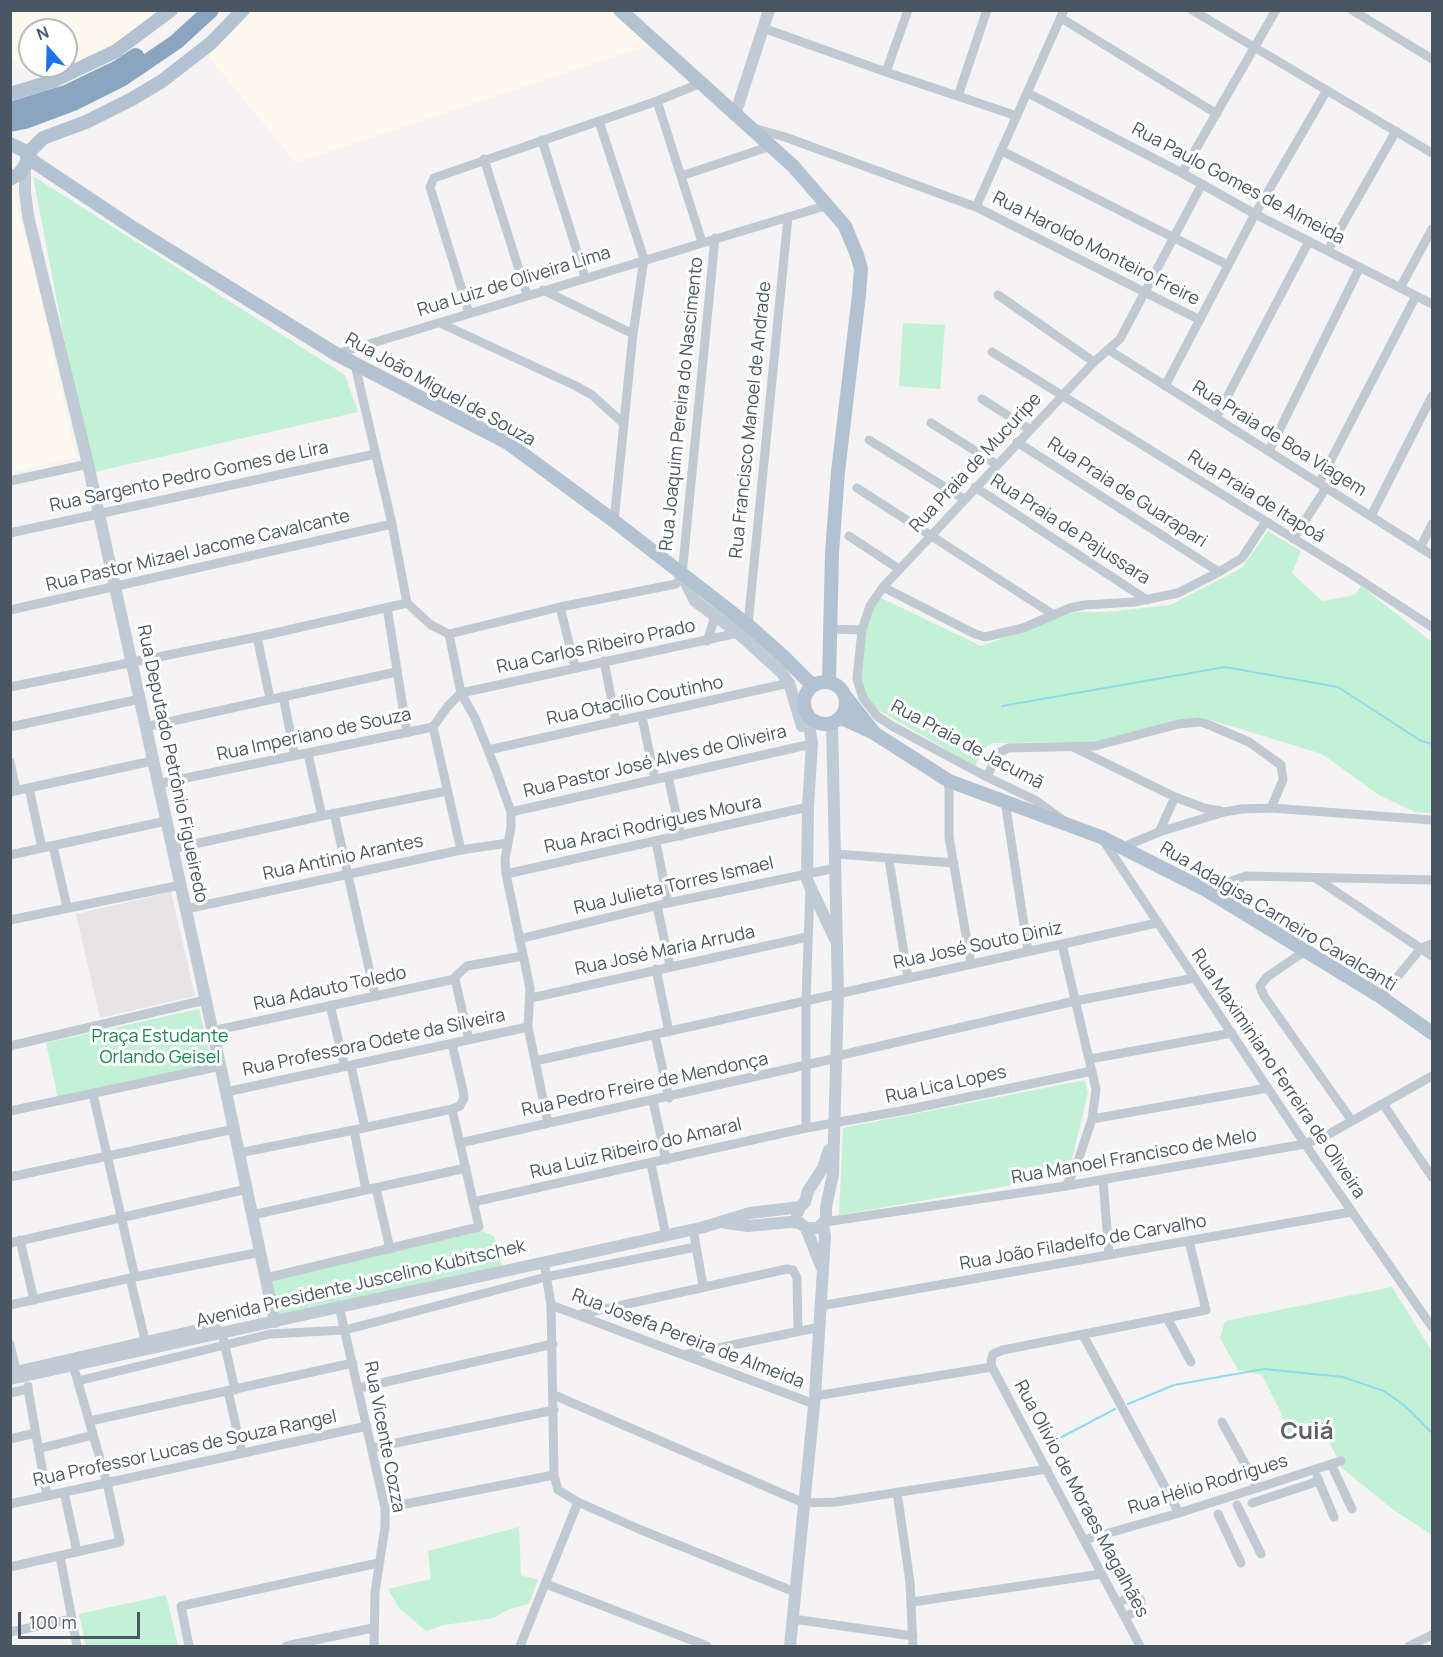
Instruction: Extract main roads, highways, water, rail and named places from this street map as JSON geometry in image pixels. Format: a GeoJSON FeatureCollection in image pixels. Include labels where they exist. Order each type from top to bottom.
{"type":"FeatureCollection","features":[{"type":"Feature","properties":{"kind":"highway"},"geometry":{"type":"LineString","coordinates":[[17,116],[118,68],[170,34],[197,10]]}},
{"type":"Feature","properties":{"kind":"highway"},"geometry":{"type":"LineString","coordinates":[[17,116],[73,102],[123,78],[176,42],[211,10]]}},
{"type":"Feature","properties":{"kind":"main road"},"geometry":{"type":"LineString","coordinates":[[10,94],[53,81],[108,55],[159,21],[171,10]]}},
{"type":"Feature","properties":{"kind":"main road"},"geometry":{"type":"LineString","coordinates":[[10,180],[27,162],[31,150],[43,138],[94,118],[162,81],[211,43],[243,10]]}},
{"type":"Feature","properties":{"kind":"main road"},"geometry":{"type":"LineString","coordinates":[[620,10],[774,149],[828,205],[851,238],[861,269],[838,471],[832,553],[829,681]]}},
{"type":"Feature","properties":{"kind":"main road"},"geometry":{"type":"LineString","coordinates":[[735,115],[769,10]]}},
{"type":"Feature","properties":{"kind":"main road","name":"Rua João Miguel de Souza"},"geometry":{"type":"LineString","coordinates":[[10,144],[25,151],[27,162],[336,354],[508,443],[614,520],[682,575],[743,629],[784,657],[812,685]]}},
{"type":"Feature","properties":{"kind":"main road","name":"Rua Deputado Petrônio Figueiredo"},"geometry":{"type":"LineString","coordinates":[[27,162],[25,192],[28,216],[88,464],[275,1322]]}},
{"type":"Feature","properties":{"kind":"main road","name":"Rua Deputado Petrônio Figueiredo"},"geometry":{"type":"LineString","coordinates":[[10,180],[18,190],[28,216]]}},
{"type":"Feature","properties":{"kind":"main road"},"geometry":{"type":"LineString","coordinates":[[682,575],[695,601],[715,616],[743,629],[789,683],[812,760]]}},
{"type":"Feature","properties":{"kind":"main road"},"geometry":{"type":"LineString","coordinates":[[807,713],[818,723],[836,720],[845,712],[847,698],[839,686],[829,681],[812,685],[804,701],[812,742],[806,873],[810,889],[838,945]]}},
{"type":"Feature","properties":{"kind":"main road","name":"Rua Adalgisa Carneiro Cavalcanti"},"geometry":{"type":"LineString","coordinates":[[847,698],[874,733]]}},
{"type":"Feature","properties":{"kind":"main road"},"geometry":{"type":"LineString","coordinates":[[790,1647],[820,1327],[824,1224],[833,1174],[838,993],[836,720]]}},
{"type":"Feature","properties":{"kind":"main road","name":"Rua Adalgisa Carneiro Cavalcanti"},"geometry":{"type":"LineString","coordinates":[[836,720],[874,733],[949,781],[1101,837],[1206,890],[1381,997],[1432,1033]]}},
{"type":"Feature","properties":{"kind":"main road"},"geometry":{"type":"LineString","coordinates":[[822,1270],[797,1212],[823,1168],[834,1129]]}},
{"type":"Feature","properties":{"kind":"main road"},"geometry":{"type":"LineString","coordinates":[[802,1204],[816,1200],[826,1207]]}},
{"type":"Feature","properties":{"kind":"main road","name":"Avenida Presidente Juscelino Kubitschek"},"geometry":{"type":"LineString","coordinates":[[16,1375],[73,1365],[97,1356],[161,1341],[223,1339],[275,1322],[339,1306],[666,1236],[750,1213],[802,1204]]}},
{"type":"Feature","properties":{"kind":"main road"},"geometry":{"type":"LineString","coordinates":[[718,1222],[748,1226],[790,1222],[812,1230],[824,1224]]}},
{"type":"Feature","properties":{"kind":"waterway"},"geometry":{"type":"LineString","coordinates":[[1002,706],[1225,667],[1338,687],[1421,741],[1432,744]]}},
{"type":"Feature","properties":{"kind":"waterway"},"geometry":{"type":"LineString","coordinates":[[1128,1404],[1174,1385],[1264,1369],[1343,1377],[1384,1391],[1405,1406],[1432,1433]]}},
{"type":"Feature","properties":{"kind":"waterway"},"geometry":{"type":"LineString","coordinates":[[1058,1439],[1115,1409]]}},
{"type":"Feature","properties":{"kind":"district","name":"Cuiá"},"geometry":{"type":"Point","coordinates":[1307,1432]}},
{"type":"Feature","properties":{"kind":"park label","name":"Praça Estudante Orlando Geisel"},"geometry":{"type":"Point","coordinates":[160,1047]}}]}
